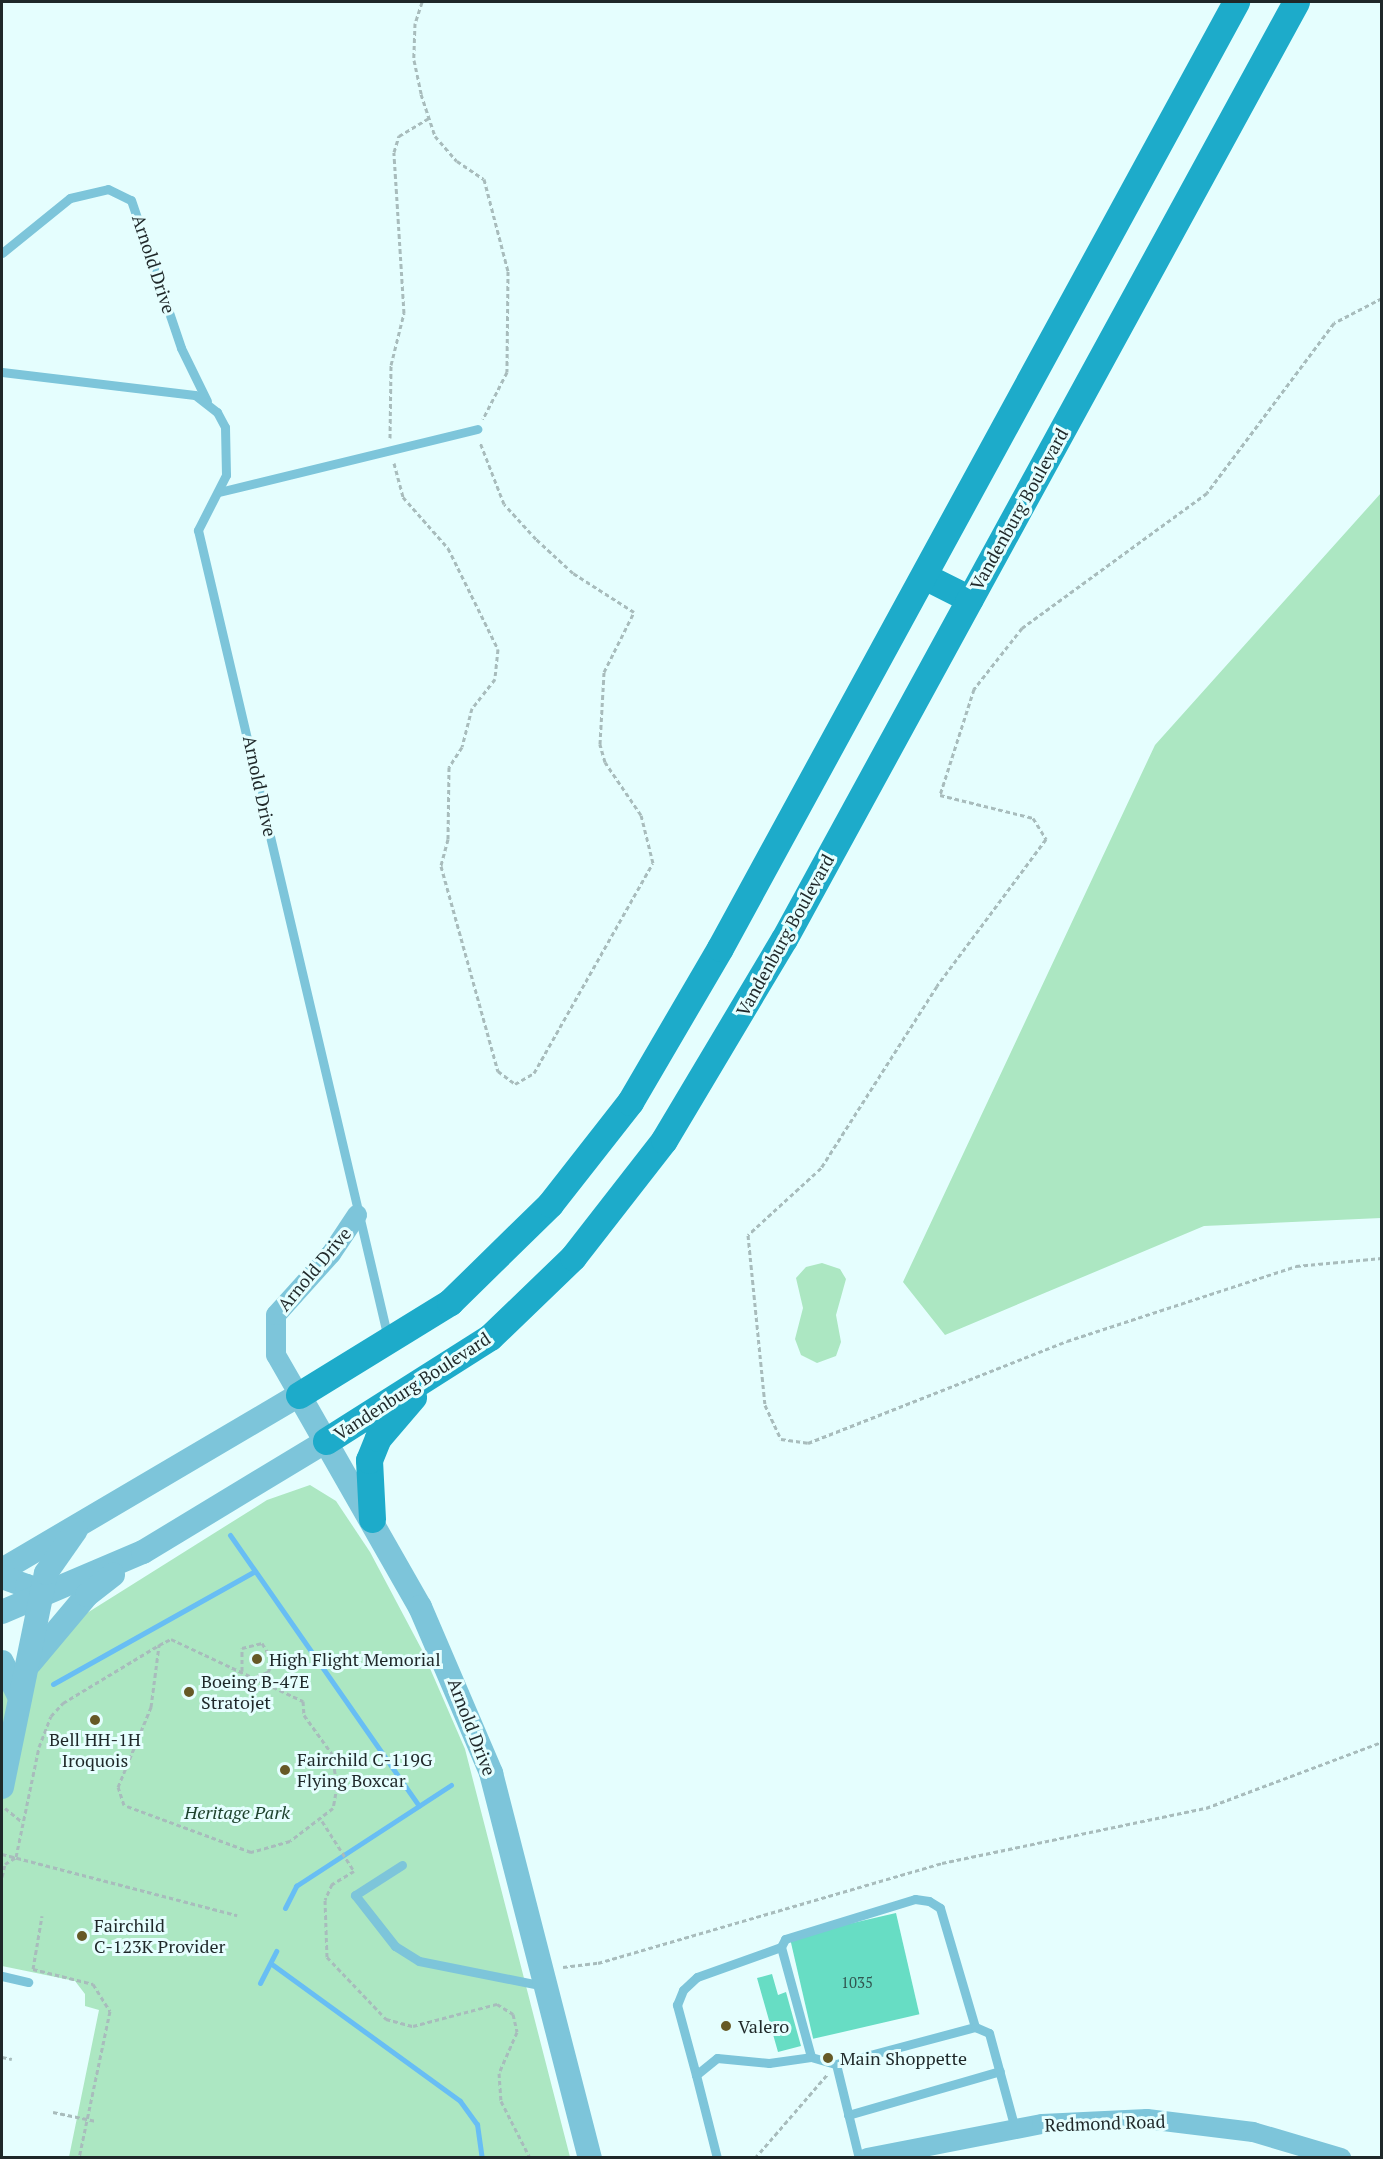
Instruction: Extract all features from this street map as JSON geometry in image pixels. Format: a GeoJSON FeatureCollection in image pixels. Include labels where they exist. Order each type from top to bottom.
{"type":"FeatureCollection","features":[{"type":"Feature","properties":{"kind":"main road"},"geometry":{"type":"LineString","coordinates":[[299,1395],[389,1344],[493,1263],[556,1196],[630,1102],[924,576],[1236,2]]}},
{"type":"Feature","properties":{"kind":"main road","name":"Vandenburg Boulevard"},"geometry":{"type":"LineString","coordinates":[[326,1441],[474,1349],[533,1298],[610,1213],[664,1140],[713,1066],[1296,2]]}},
{"type":"Feature","properties":{"kind":"main road"},"geometry":{"type":"LineString","coordinates":[[924,576],[970,599]]}},
{"type":"Feature","properties":{"kind":"main road"},"geometry":{"type":"LineString","coordinates":[[372,1519],[367,1478],[375,1443],[427,1380]]}},
{"type":"Feature","properties":{"kind":"street","name":"Arnold Drive"},"geometry":{"type":"LineString","coordinates":[[357,1215],[331,1254],[276,1315],[276,1355],[372,1519],[448,1663],[491,1773],[590,2157]]}},
{"type":"Feature","properties":{"kind":"street"},"geometry":{"type":"LineString","coordinates":[[2,1570],[299,1395]]}},
{"type":"Feature","properties":{"kind":"street","name":"Vandenburg Boulevard"},"geometry":{"type":"LineString","coordinates":[[2,1612],[40,1599],[143,1552],[326,1441]]}},
{"type":"Feature","properties":{"kind":"street"},"geometry":{"type":"LineString","coordinates":[[2,1787],[46,1573],[82,1521]]}},
{"type":"Feature","properties":{"kind":"street"},"geometry":{"type":"LineString","coordinates":[[25,1669],[87,1595],[143,1552]]}},
{"type":"Feature","properties":{"kind":"street"},"geometry":{"type":"LineString","coordinates":[[2,1577],[27,1586],[40,1599]]}},
{"type":"Feature","properties":{"kind":"street"},"geometry":{"type":"LineString","coordinates":[[2,1662],[20,1698]]}},
{"type":"Feature","properties":{"kind":"street","name":"Redmond Road"},"geometry":{"type":"LineString","coordinates":[[867,2157],[1015,2129],[1084,2120],[1188,2122],[1252,2132],[1341,2157]]}},
{"type":"Feature","properties":{"kind":"lane","name":"Arnold Drive"},"geometry":{"type":"LineString","coordinates":[[2,253],[70,198],[108,189],[131,200],[181,348],[228,439],[219,492],[198,530],[389,1344]]}},
{"type":"Feature","properties":{"kind":"lane"},"geometry":{"type":"LineString","coordinates":[[2,374],[15,378],[143,386],[195,395],[208,404]]}},
{"type":"Feature","properties":{"kind":"lane"},"geometry":{"type":"LineString","coordinates":[[219,492],[477,429]]}},
{"type":"Feature","properties":{"kind":"lane"},"geometry":{"type":"LineString","coordinates":[[402,1864],[355,1895],[395,1946],[419,1961],[545,1978]]}},
{"type":"Feature","properties":{"kind":"lane"},"geometry":{"type":"LineString","coordinates":[[811,2057],[781,1947],[785,1939],[915,1899],[929,1901],[940,1908],[975,2027]]}},
{"type":"Feature","properties":{"kind":"lane"},"geometry":{"type":"LineString","coordinates":[[717,2157],[677,2004],[683,1990],[697,1977],[781,1947]]}},
{"type":"Feature","properties":{"kind":"lane"},"geometry":{"type":"LineString","coordinates":[[2,1976],[28,1982]]}},
{"type":"Feature","properties":{"kind":"lane"},"geometry":{"type":"LineString","coordinates":[[696,2075],[717,2058],[769,2063],[811,2057],[836,2064],[975,2027],[989,2033],[1015,2129]]}},
{"type":"Feature","properties":{"kind":"lane"},"geometry":{"type":"LineString","coordinates":[[836,2064],[859,2157]]}},
{"type":"Feature","properties":{"kind":"lane"},"geometry":{"type":"LineString","coordinates":[[848,2115],[999,2071]]}},
{"type":"Feature","properties":{"kind":"path"},"geometry":{"type":"LineString","coordinates":[[422,2],[415,23],[414,60],[429,118],[435,136],[457,161],[484,180],[508,271],[507,372],[477,429],[484,462],[504,504],[573,573],[634,612],[604,672],[600,744],[641,815],[652,863],[534,1073],[515,1084],[498,1071],[441,866],[448,839],[449,767],[462,747],[472,708],[495,679],[498,649],[448,548],[403,497],[391,451],[391,365],[404,313],[394,152],[399,136],[429,118]]}},
{"type":"Feature","properties":{"kind":"path"},"geometry":{"type":"LineString","coordinates":[[1382,298],[1334,323],[1207,493],[1022,628],[974,689],[940,795],[1033,818],[1046,839],[937,986],[821,1168],[748,1235],[765,1405],[781,1439],[808,1443],[1067,1341],[1296,1266],[1382,1258]]}},
{"type":"Feature","properties":{"kind":"path"},"geometry":{"type":"LineString","coordinates":[[2,1877],[5,1864],[15,1857],[22,1822],[51,1716],[63,1703],[159,1645],[171,1639],[303,1701],[304,1715],[328,1743],[337,1786],[333,1809],[322,1821],[278,1847],[251,1852],[124,1805],[118,1787],[151,1707],[159,1645]]}},
{"type":"Feature","properties":{"kind":"path"},"geometry":{"type":"LineString","coordinates":[[245,1674],[239,1653],[246,1645],[262,1643],[272,1655],[271,1667],[263,1676],[251,1677]]}},
{"type":"Feature","properties":{"kind":"path"},"geometry":{"type":"LineString","coordinates":[[545,1978],[942,1863],[1206,1808],[1382,1742]]}},
{"type":"Feature","properties":{"kind":"path"},"geometry":{"type":"LineString","coordinates":[[2,1804],[22,1822]]}},
{"type":"Feature","properties":{"kind":"path"},"geometry":{"type":"LineString","coordinates":[[322,1821],[352,1867],[332,1884],[325,1900],[327,1957],[386,2019],[413,2026],[498,2004],[513,2014],[517,2032],[499,2073],[501,2101],[530,2157]]}},
{"type":"Feature","properties":{"kind":"path"},"geometry":{"type":"LineString","coordinates":[[2,1854],[237,1915]]}},
{"type":"Feature","properties":{"kind":"path"},"geometry":{"type":"LineString","coordinates":[[33,1969],[42,1916]]}},
{"type":"Feature","properties":{"kind":"path"},"geometry":{"type":"LineString","coordinates":[[23,1967],[93,1984],[110,2011],[84,2118],[79,2157]]}},
{"type":"Feature","properties":{"kind":"path"},"geometry":{"type":"LineString","coordinates":[[2,2057],[12,2059]]}},
{"type":"Feature","properties":{"kind":"path"},"geometry":{"type":"LineString","coordinates":[[755,2157],[836,2064]]}},
{"type":"Feature","properties":{"kind":"path"},"geometry":{"type":"LineString","coordinates":[[53,2112],[96,2121]]}},
{"type":"Feature","properties":{"kind":"green space"},"geometry":{"type":"Polygon","coordinates":[[[1381,493],[1381,1218],[1204,1226],[945,1335],[903,1282],[1155,745],[1381,493]]]}},
{"type":"Feature","properties":{"kind":"green space"},"geometry":{"type":"Polygon","coordinates":[[[822,1263],[840,1269],[846,1279],[836,1315],[841,1342],[836,1356],[817,1363],[801,1355],[795,1339],[803,1308],[796,1278],[806,1267],[822,1263]]]}},
{"type":"Feature","properties":{"kind":"green space","name":"Heritage Park"},"geometry":{"type":"Polygon","coordinates":[[[310,1485],[336,1501],[370,1552],[422,1650],[465,1749],[570,2157],[69,2157],[99,2010],[85,2006],[85,1994],[75,1981],[2,1966],[2,1680],[87,1613],[267,1500],[310,1485]]]}},
{"type":"Feature","properties":{"kind":"building"},"geometry":{"type":"Polygon","coordinates":[[[896,1913],[919,2014],[813,2039],[790,1938],[896,1913]]]}},
{"type":"Feature","properties":{"kind":"building"},"geometry":{"type":"Polygon","coordinates":[[[772,1974],[778,1995],[786,1992],[801,2046],[778,2052],[757,1978],[772,1974]]]}},
{"type":"Feature","properties":{"kind":"waterway"},"geometry":{"type":"LineString","coordinates":[[230,1535],[419,1806]]}},
{"type":"Feature","properties":{"kind":"waterway"},"geometry":{"type":"LineString","coordinates":[[53,1684],[255,1571]]}},
{"type":"Feature","properties":{"kind":"waterway"},"geometry":{"type":"LineString","coordinates":[[285,1908],[296,1886],[451,1785]]}},
{"type":"Feature","properties":{"kind":"waterway"},"geometry":{"type":"LineString","coordinates":[[260,1983],[276,1951]]}},
{"type":"Feature","properties":{"kind":"waterway"},"geometry":{"type":"LineString","coordinates":[[273,1965],[460,2101],[477,2124],[482,2158]]}},
{"type":"Feature","properties":{"kind":"place","name":"High Flight Memorial"},"geometry":{"type":"Point","coordinates":[257,1659]}},
{"type":"Feature","properties":{"kind":"place","name":"Boeing B-47E Stratojet"},"geometry":{"type":"Point","coordinates":[189,1692]}},
{"type":"Feature","properties":{"kind":"place","name":"Bell HH-1H Iroquois"},"geometry":{"type":"Point","coordinates":[95,1720]}},
{"type":"Feature","properties":{"kind":"place","name":"Fairchild C-119G Flying Boxcar"},"geometry":{"type":"Point","coordinates":[285,1770]}},
{"type":"Feature","properties":{"kind":"place","name":"Fairchild C-123K Provider"},"geometry":{"type":"Point","coordinates":[82,1936]}},
{"type":"Feature","properties":{"kind":"place","name":"Valero"},"geometry":{"type":"Point","coordinates":[726,2026]}},
{"type":"Feature","properties":{"kind":"place","name":"Main Shoppette"},"geometry":{"type":"Point","coordinates":[828,2058]}}]}
